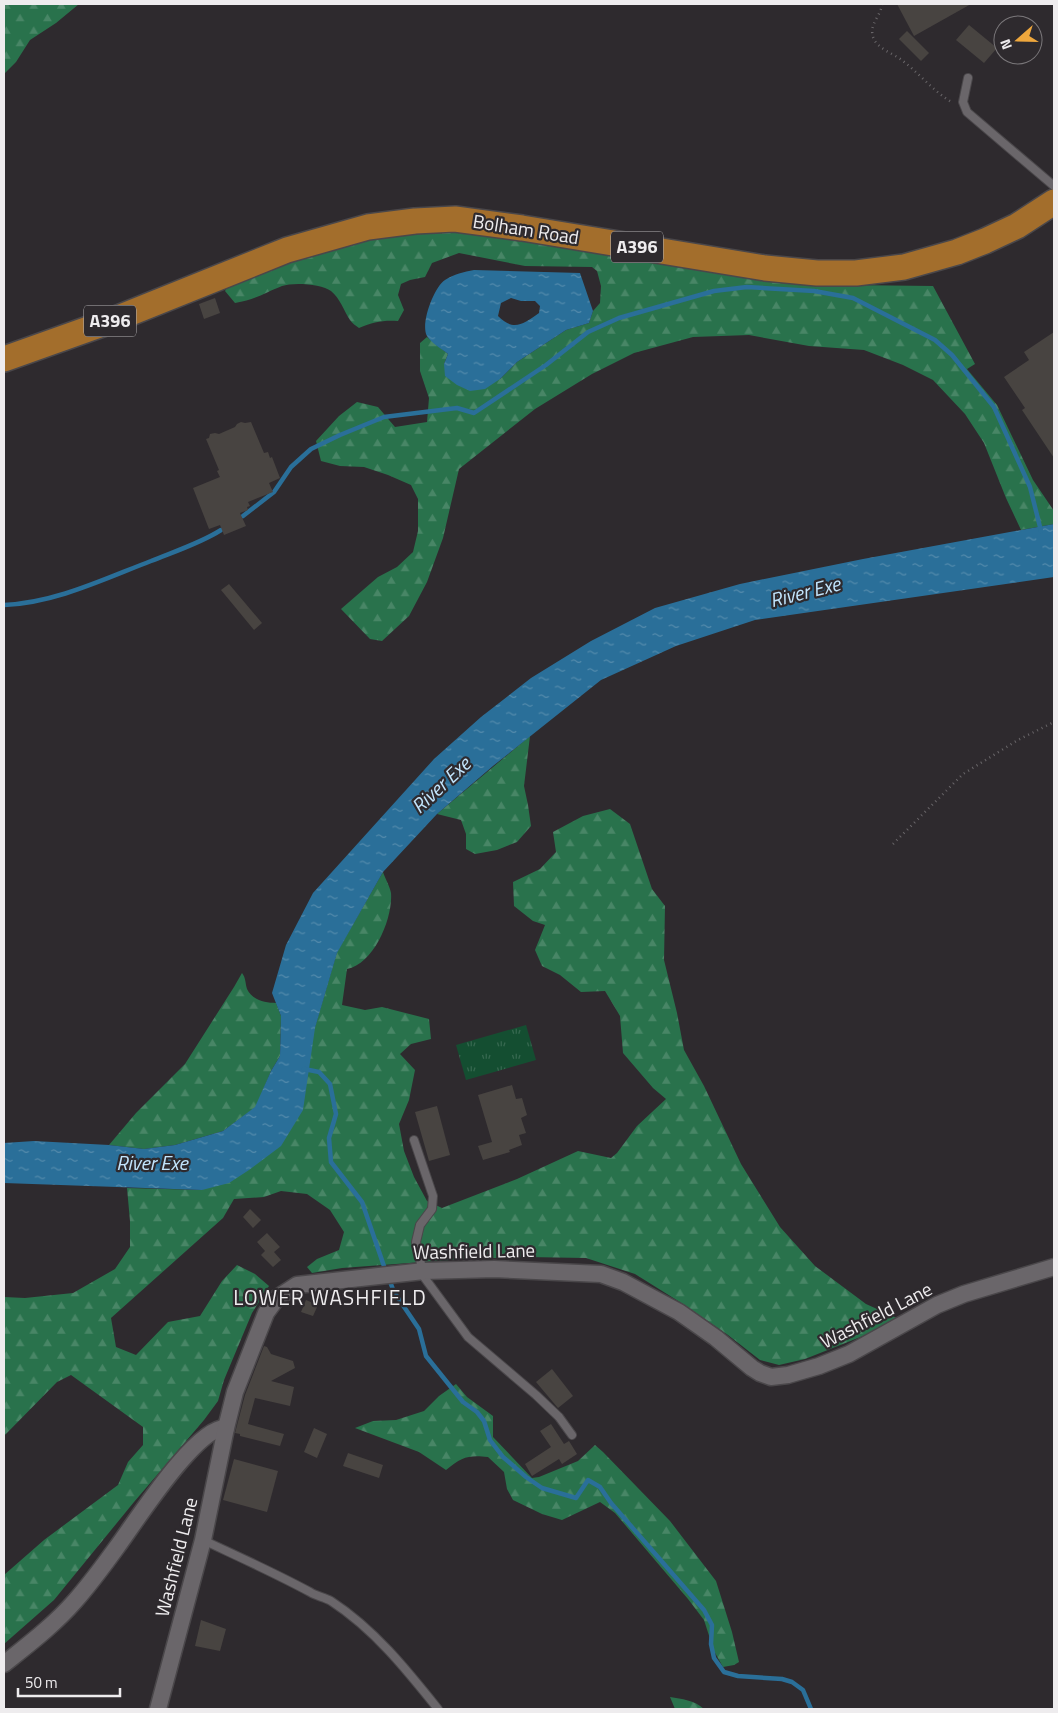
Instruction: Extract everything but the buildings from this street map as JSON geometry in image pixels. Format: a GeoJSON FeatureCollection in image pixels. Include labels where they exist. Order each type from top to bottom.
{"type":"FeatureCollection","features":[{"type":"Feature","properties":{"kind":"main road","name":"Bolham Road"},"geometry":{"type":"LineString","coordinates":[[4,358],[108,322],[287,250],[322,239],[378,226],[415,220],[455,219],[522,228],[765,268],[817,273],[856,273],[904,267],[957,252],[1008,230],[1054,202]]}},
{"type":"Feature","properties":{"kind":"street","name":"Washfield Lane"},"geometry":{"type":"LineString","coordinates":[[158,1709],[203,1540],[235,1392],[266,1313],[277,1298],[297,1285],[424,1271],[494,1269],[601,1274],[623,1282],[679,1312],[716,1338],[760,1374],[771,1377],[788,1375],[819,1366],[849,1354],[937,1305],[964,1294],[1054,1267]]}},
{"type":"Feature","properties":{"kind":"street"},"geometry":{"type":"LineString","coordinates":[[4,1664],[43,1634],[76,1600],[172,1470],[204,1437],[218,1429],[226,1428]]}},
{"type":"Feature","properties":{"kind":"lane"},"geometry":{"type":"LineString","coordinates":[[968,78],[963,102],[964,107],[974,119],[1054,186]]}},
{"type":"Feature","properties":{"kind":"lane"},"geometry":{"type":"LineString","coordinates":[[414,1140],[433,1196],[432,1209],[420,1226],[416,1242],[424,1277],[468,1337],[536,1395],[559,1417],[572,1435]]}},
{"type":"Feature","properties":{"kind":"lane"},"geometry":{"type":"LineString","coordinates":[[203,1540],[328,1600],[338,1607],[388,1649],[438,1709]]}},
{"type":"Feature","properties":{"kind":"path"},"geometry":{"type":"LineString","coordinates":[[882,4],[872,30],[876,44],[903,61],[948,100],[964,107]]}},
{"type":"Feature","properties":{"kind":"path"},"geometry":{"type":"LineString","coordinates":[[892,844],[963,774],[1018,740],[1054,722]]}},
{"type":"Feature","properties":{"kind":"green space"},"geometry":{"type":"Polygon","coordinates":[[[4,4],[79,4],[56,23],[30,40],[16,62],[4,74],[4,4]]]}},
{"type":"Feature","properties":{"kind":"green space"},"geometry":{"type":"Polygon","coordinates":[[[440,228],[603,252],[662,264],[789,281],[847,285],[933,286],[975,364],[967,369],[997,405],[1033,480],[1054,511],[1054,524],[1021,530],[984,443],[965,414],[933,380],[903,365],[864,350],[809,346],[749,335],[693,337],[634,353],[592,374],[535,409],[459,469],[443,538],[427,582],[409,616],[382,641],[370,639],[341,609],[378,577],[397,567],[413,552],[418,531],[418,499],[411,485],[388,475],[364,467],[340,466],[321,461],[316,441],[339,416],[357,402],[378,407],[395,427],[427,422],[429,398],[420,371],[420,343],[427,337],[448,354],[444,364],[500,379],[517,362],[566,330],[589,323],[593,311],[600,303],[601,286],[597,271],[592,267],[525,266],[459,253],[432,263],[425,277],[401,284],[398,295],[404,310],[398,321],[378,322],[359,328],[350,320],[334,294],[321,287],[307,284],[287,285],[235,303],[225,291],[232,279],[318,247],[440,228]]]}},
{"type":"Feature","properties":{"kind":"green space"},"geometry":{"type":"Polygon","coordinates":[[[530,736],[524,786],[531,826],[517,842],[497,850],[475,854],[466,849],[466,834],[461,820],[437,814],[530,736]]]}},
{"type":"Feature","properties":{"kind":"green space"},"geometry":{"type":"Polygon","coordinates":[[[610,809],[630,824],[652,889],[665,906],[664,960],[684,1050],[704,1086],[741,1164],[780,1227],[815,1266],[866,1304],[897,1318],[868,1334],[805,1359],[779,1365],[760,1360],[683,1304],[635,1274],[586,1258],[463,1259],[342,1268],[312,1273],[307,1267],[317,1259],[339,1250],[344,1232],[330,1210],[307,1194],[281,1191],[264,1197],[234,1199],[223,1218],[111,1318],[116,1347],[136,1355],[168,1322],[200,1316],[222,1281],[237,1265],[255,1274],[269,1286],[252,1313],[224,1380],[218,1401],[54,1600],[4,1644],[4,1575],[44,1540],[118,1485],[128,1462],[143,1445],[143,1427],[71,1375],[57,1382],[4,1436],[4,1297],[25,1298],[73,1293],[115,1269],[130,1247],[127,1188],[202,1190],[315,1027],[337,952],[383,872],[391,893],[389,915],[380,939],[366,959],[347,969],[342,1005],[365,1010],[382,1007],[429,1019],[431,1039],[411,1044],[400,1054],[415,1070],[409,1100],[399,1124],[404,1151],[414,1177],[427,1201],[442,1208],[517,1179],[578,1151],[611,1158],[617,1153],[637,1126],[666,1099],[653,1088],[623,1053],[620,1016],[605,991],[581,992],[560,975],[542,966],[535,950],[545,925],[533,921],[514,906],[513,882],[540,869],[556,852],[553,832],[583,816],[610,809]]]}},
{"type":"Feature","properties":{"kind":"green space"},"geometry":{"type":"Polygon","coordinates":[[[242,973],[249,993],[259,1000],[276,1003],[281,1016],[280,1056],[271,1071],[256,1107],[223,1131],[175,1145],[144,1149],[109,1145],[136,1113],[185,1064],[242,973]]]}},
{"type":"Feature","properties":{"kind":"green space"},"geometry":{"type":"Polygon","coordinates":[[[526,1025],[536,1060],[466,1080],[456,1045],[526,1025]]]}},
{"type":"Feature","properties":{"kind":"green space"},"geometry":{"type":"Polygon","coordinates":[[[456,1384],[467,1397],[493,1416],[493,1437],[532,1478],[578,1461],[595,1445],[603,1452],[670,1521],[716,1581],[739,1662],[723,1667],[714,1651],[704,1620],[615,1513],[600,1502],[562,1520],[542,1514],[513,1500],[507,1489],[504,1472],[488,1457],[475,1456],[466,1458],[446,1470],[419,1452],[355,1428],[373,1421],[396,1420],[424,1411],[439,1396],[456,1384]]]}},
{"type":"Feature","properties":{"kind":"green space"},"geometry":{"type":"Polygon","coordinates":[[[670,1697],[692,1702],[704,1709],[675,1709],[670,1697]]]}},
{"type":"Feature","properties":{"kind":"water"},"geometry":{"type":"Polygon","coordinates":[[[474,270],[580,273],[593,311],[589,323],[566,330],[517,362],[500,379],[485,389],[470,391],[457,385],[445,376],[444,364],[448,354],[429,339],[425,330],[425,323],[429,306],[441,284],[452,276],[474,270]],[[511,298],[501,303],[498,316],[509,324],[518,325],[539,313],[540,306],[535,301],[521,301],[511,298]]]}},
{"type":"Feature","properties":{"kind":"water","name":"River Exe"},"geometry":{"type":"Polygon","coordinates":[[[1054,524],[1054,577],[755,620],[676,646],[601,680],[493,766],[437,814],[383,872],[337,953],[315,1028],[303,1110],[281,1146],[229,1183],[202,1190],[4,1183],[4,1143],[34,1141],[144,1149],[175,1145],[223,1131],[255,1107],[280,1056],[281,1016],[272,993],[286,945],[313,893],[434,759],[481,717],[531,678],[591,641],[655,608],[740,584],[1054,524]]]}},
{"type":"Feature","properties":{"kind":"waterway"},"geometry":{"type":"LineString","coordinates":[[243,516],[274,492],[291,467],[311,449],[340,435],[384,417],[457,408],[474,413],[546,365],[588,332],[619,318],[714,291],[747,287],[814,291],[853,298],[935,340],[952,355],[994,407],[1030,487],[1041,531]]}},
{"type":"Feature","properties":{"kind":"waterway"},"geometry":{"type":"LineString","coordinates":[[4,605],[42,600],[79,589],[187,547],[221,530]]}},
{"type":"Feature","properties":{"kind":"waterway"},"geometry":{"type":"LineString","coordinates":[[304,1069],[319,1072],[330,1084],[336,1114],[329,1138],[331,1162],[362,1202],[386,1272]]}},
{"type":"Feature","properties":{"kind":"waterway"},"geometry":{"type":"LineString","coordinates":[[389,1279],[394,1292],[419,1329],[426,1356],[463,1402],[477,1412],[484,1421],[490,1440],[503,1457],[542,1488],[576,1498],[588,1480],[600,1487],[611,1503],[704,1610],[712,1625],[711,1644],[714,1658],[724,1672],[738,1676],[782,1679],[792,1682],[803,1690],[811,1709]]}},
{"type":"Feature","properties":{"kind":"district","name":"LOWER WASHFIELD"},"geometry":{"type":"Point","coordinates":[330,1298]}}]}
